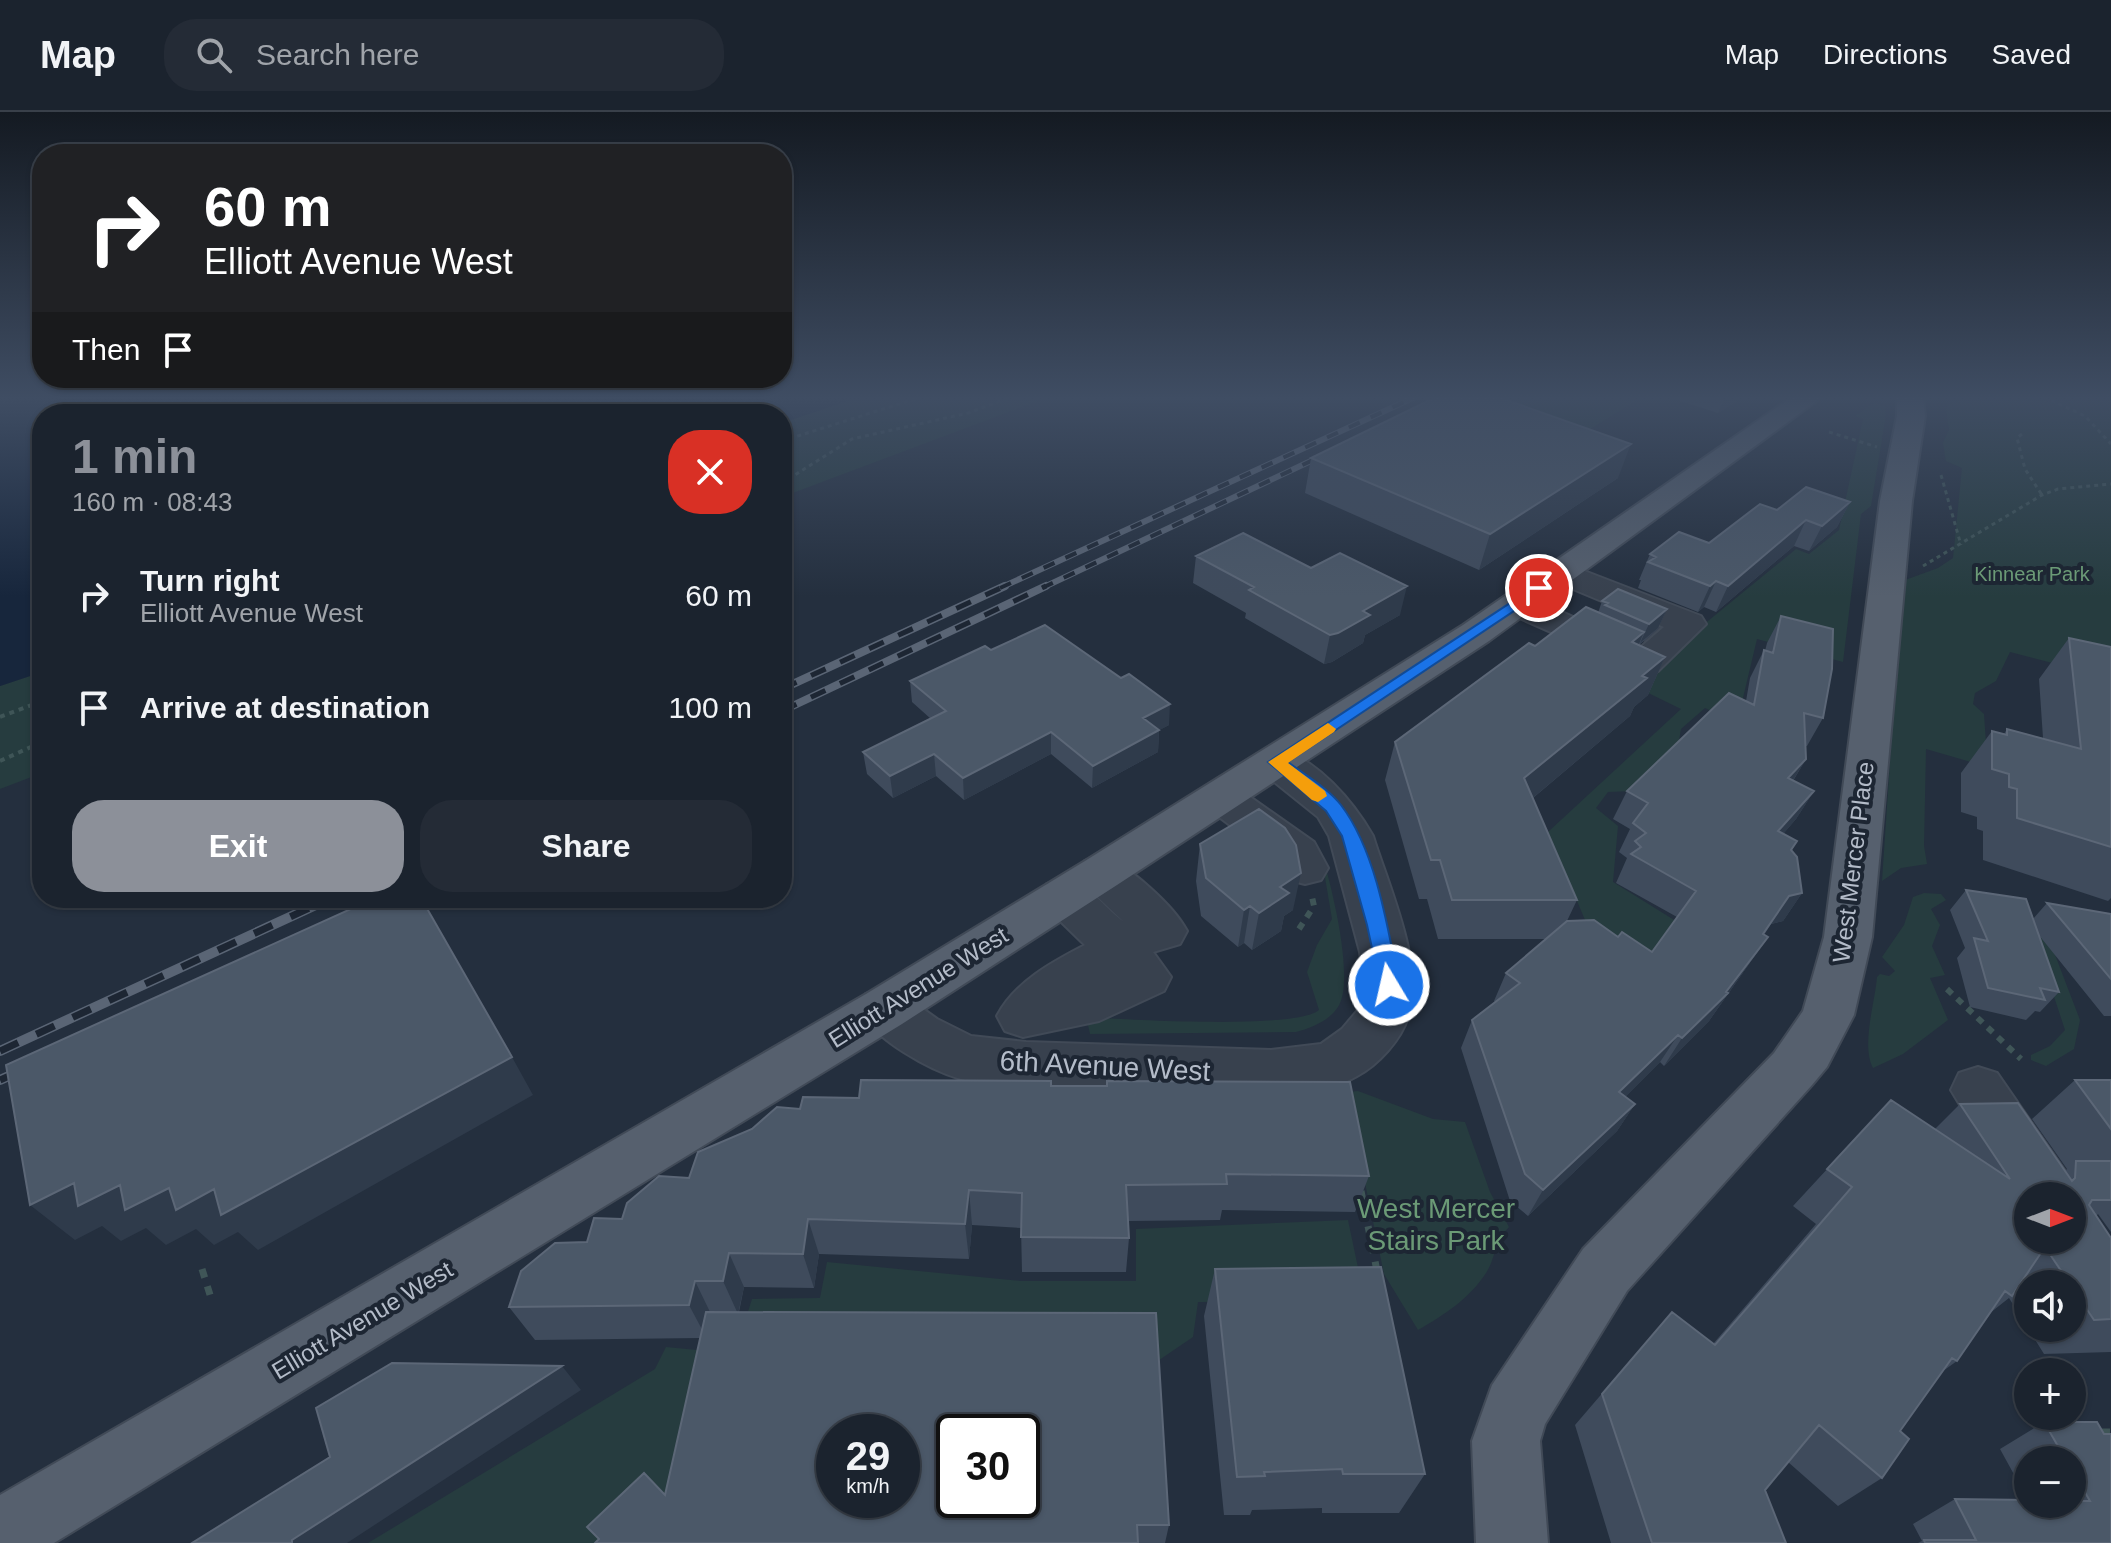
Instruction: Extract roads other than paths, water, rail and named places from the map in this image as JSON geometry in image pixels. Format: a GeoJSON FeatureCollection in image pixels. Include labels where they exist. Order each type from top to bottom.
{"type":"FeatureCollection","features":[{"type":"Feature","properties":{"kind":"main road","name":"Elliott Avenue West"},"geometry":{"type":"LineString","coordinates":[[0,1535],[884,1009],[1277,762],[1516,604],[1714,464]]}},
{"type":"Feature","properties":{"kind":"main road","name":"West Mercer Place"},"geometry":{"type":"LineString","coordinates":[[1512,1543],[1506,1441],[1516,1409],[1605,1270],[1793,1069],[1808,1051],[1828,1015],[1848,937],[1888,569],[1909,464]]}},
{"type":"Feature","properties":{"kind":"street"},"geometry":{"type":"LineString","coordinates":[[1516,604],[1630,626],[1561,572]]}},
{"type":"Feature","properties":{"kind":"street","name":"6th Avenue West"},"geometry":{"type":"LineString","coordinates":[[884,1009],[919,1034],[963,1057],[1026,1065],[1271,1073],[1316,1068],[1338,1061],[1361,1044],[1382,1018],[1389,985],[1384,952],[1351,836],[1333,807],[1277,762]]}},
{"type":"Feature","properties":{"kind":"street"},"geometry":{"type":"LineString","coordinates":[[1221,797],[1298,853],[1305,868]]}},
{"type":"Feature","properties":{"kind":"street"},"geometry":{"type":"LineString","coordinates":[[963,1057],[1023,1016],[1099,1001],[1146,946],[1082,885]]}},
{"type":"Feature","properties":{"kind":"street"},"geometry":{"type":"LineString","coordinates":[[1999,1074],[2048,1182]]}},
{"type":"Feature","properties":{"kind":"water"},"geometry":{"type":"Polygon","coordinates":[[[0,464],[32,464],[32,675],[0,686],[0,464]]]}},
{"type":"Feature","properties":{"kind":"tunnel"},"geometry":{"type":"LineString","coordinates":[[1644,642],[1663,627]]}},
{"type":"Feature","properties":{"kind":"railway"},"geometry":{"type":"LineString","coordinates":[[1000,588],[1270,464]]}},
{"type":"Feature","properties":{"kind":"railway"},"geometry":{"type":"LineString","coordinates":[[1042,588],[1305,464]]}},
{"type":"Feature","properties":{"kind":"railway"},"geometry":{"type":"LineString","coordinates":[[792,684],[1005,586]]}},
{"type":"Feature","properties":{"kind":"railway"},"geometry":{"type":"LineString","coordinates":[[792,706],[1046,586]]}},
{"type":"Feature","properties":{"kind":"railway"},"geometry":{"type":"LineString","coordinates":[[0,1051],[309,908]]}},
{"type":"Feature","properties":{"kind":"railway"},"geometry":{"type":"LineString","coordinates":[[0,1080],[29,1067]]}},
{"type":"Feature","properties":{"kind":"park label","name":"Kinnear Park"},"geometry":{"type":"Point","coordinates":[2032,574]}},
{"type":"Feature","properties":{"kind":"park label","name":"West Mercer Stairs Park"},"geometry":{"type":"Point","coordinates":[1436,1224]}}]}
